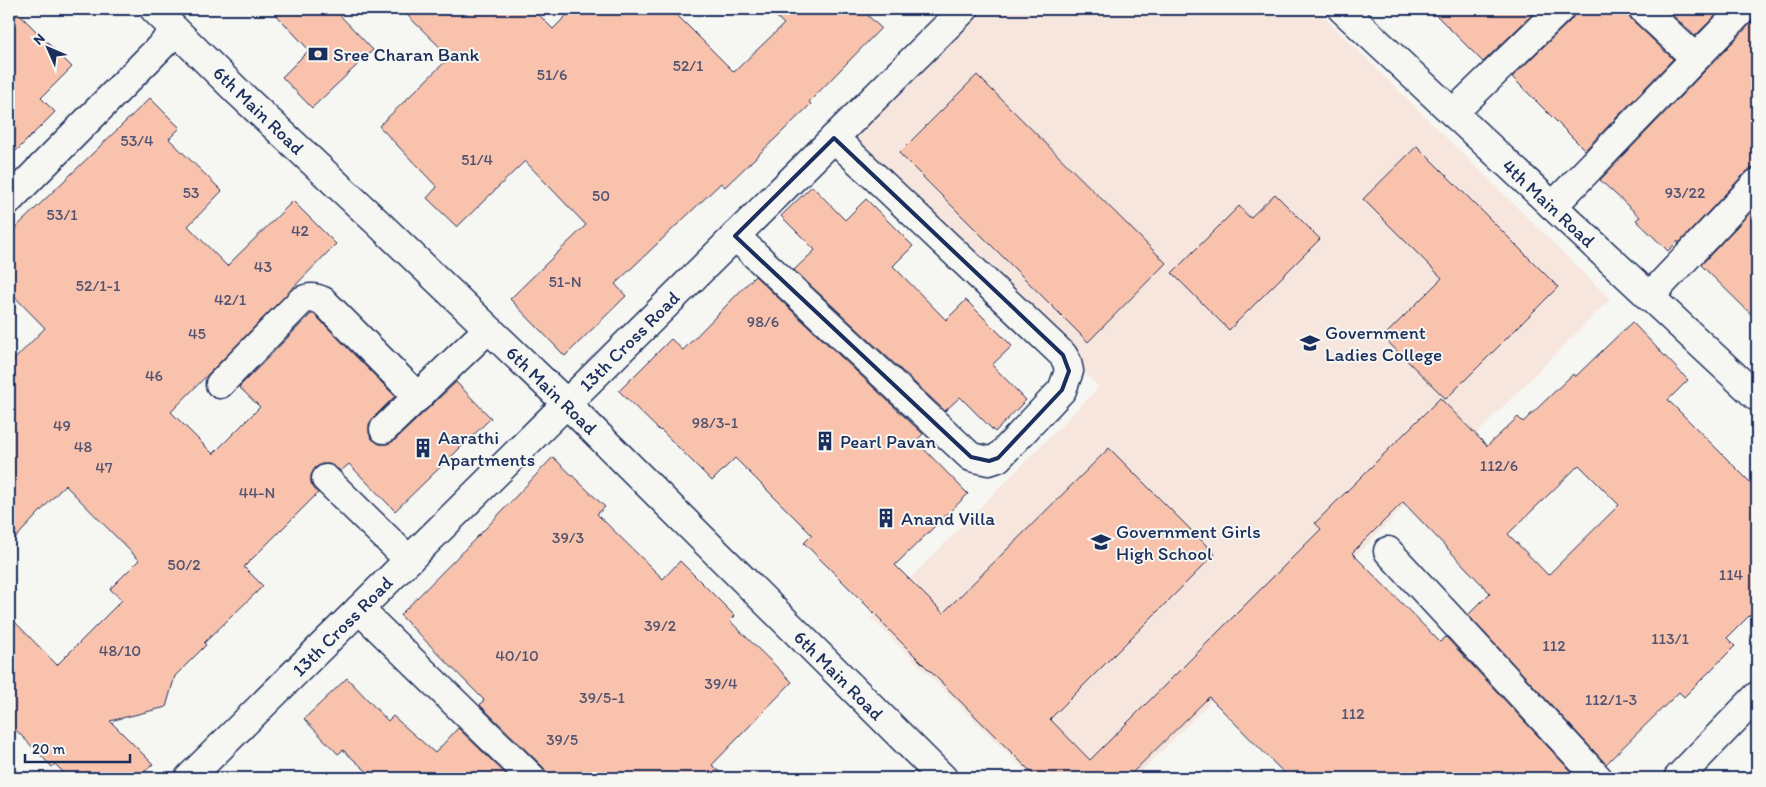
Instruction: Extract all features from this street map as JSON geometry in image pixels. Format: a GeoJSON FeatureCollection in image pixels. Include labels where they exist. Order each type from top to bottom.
{"type":"FeatureCollection","features":[{"type":"Feature","properties":{"kind":"street","name":"6th Main Road"},"geometry":{"type":"LineString","coordinates":[[154,9],[238,92],[566,403],[943,778]]}},
{"type":"Feature","properties":{"kind":"street","name":"13th Cross Road"},"geometry":{"type":"LineString","coordinates":[[188,778],[964,9]]}},
{"type":"Feature","properties":{"kind":"street","name":"4th Main Road"},"geometry":{"type":"LineString","coordinates":[[1342,9],[1757,397]]}},
{"type":"Feature","properties":{"kind":"street"},"geometry":{"type":"LineString","coordinates":[[1453,113],[1560,9]]}},
{"type":"Feature","properties":{"kind":"street"},"geometry":{"type":"LineString","coordinates":[[1643,9],[1695,58]]}},
{"type":"Feature","properties":{"kind":"street"},"geometry":{"type":"LineString","coordinates":[[1553,206],[1743,9]]}},
{"type":"Feature","properties":{"kind":"street"},"geometry":{"type":"LineString","coordinates":[[9,200],[176,31]]}},
{"type":"Feature","properties":{"kind":"street"},"geometry":{"type":"LineString","coordinates":[[735,236],[971,457],[989,462],[998,458],[1062,390],[1069,371],[1067,362],[1063,355],[834,138]]}},
{"type":"Feature","properties":{"kind":"street"},"geometry":{"type":"LineString","coordinates":[[1649,297],[1757,183]]}},
{"type":"Feature","properties":{"kind":"street"},"geometry":{"type":"LineString","coordinates":[[220,384],[300,301],[307,298],[316,298],[323,301],[418,397]]}},
{"type":"Feature","properties":{"kind":"street"},"geometry":{"type":"LineString","coordinates":[[384,429],[488,329]]}},
{"type":"Feature","properties":{"kind":"street"},"geometry":{"type":"LineString","coordinates":[[326,479],[409,560]]}},
{"type":"Feature","properties":{"kind":"street"},"geometry":{"type":"LineString","coordinates":[[1388,551],[1598,778]]}},
{"type":"Feature","properties":{"kind":"street"},"geometry":{"type":"LineString","coordinates":[[359,609],[532,778]]}},
{"type":"Feature","properties":{"kind":"street"},"geometry":{"type":"LineString","coordinates":[[1678,778],[1757,696]]}},
{"type":"Feature","properties":{"kind":"highlighted area"},"geometry":{"type":"Polygon","coordinates":[[[834,138],[1063,355],[1069,371],[1067,380],[1062,390],[998,458],[989,461],[971,457],[735,236],[834,138]]]}},
{"type":"Feature","properties":{"kind":"shaded area","name":"Government Ladies College"},"geometry":{"type":"Polygon","coordinates":[[[982,9],[1316,9],[1610,299],[1135,778],[1033,778],[871,618],[1099,387],[851,142],[982,9]]]}},
{"type":"Feature","properties":{"kind":"building"},"geometry":{"type":"Polygon","coordinates":[[[9,9],[14,9],[72,67],[41,98],[55,112],[9,158],[9,9]]]}},
{"type":"Feature","properties":{"kind":"building"},"geometry":{"type":"Polygon","coordinates":[[[271,9],[334,9],[373,50],[312,108],[282,77],[309,50],[271,9]]]}},
{"type":"Feature","properties":{"kind":"building"},"geometry":{"type":"Polygon","coordinates":[[[401,9],[533,9],[553,29],[573,9],[671,9],[734,72],[784,24],[768,9],[861,9],[881,28],[809,102],[811,104],[725,187],[721,183],[615,284],[626,296],[565,356],[510,299],[586,225],[525,161],[457,227],[427,198],[437,187],[379,126],[450,57],[401,9]]]}},
{"type":"Feature","properties":{"kind":"building"},"geometry":{"type":"Polygon","coordinates":[[[1430,9],[1538,9],[1483,62],[1430,9]]]}},
{"type":"Feature","properties":{"kind":"building"},"geometry":{"type":"Polygon","coordinates":[[[1578,9],[1628,9],[1628,14],[1632,20],[1673,59],[1585,150],[1512,77],[1571,20],[1578,9]]]}},
{"type":"Feature","properties":{"kind":"building"},"geometry":{"type":"Polygon","coordinates":[[[1666,9],[1722,9],[1695,36],[1666,9]]]}},
{"type":"Feature","properties":{"kind":"building"},"geometry":{"type":"Polygon","coordinates":[[[1757,15],[1757,168],[1752,168],[1746,172],[1679,243],[1678,241],[1668,251],[1636,220],[1640,217],[1600,180],[1757,15]]]}},
{"type":"Feature","properties":{"kind":"building"},"geometry":{"type":"Polygon","coordinates":[[[977,75],[1166,263],[1088,342],[899,153],[977,75]]]}},
{"type":"Feature","properties":{"kind":"building"},"geometry":{"type":"Polygon","coordinates":[[[150,98],[180,128],[169,139],[222,191],[188,226],[227,266],[293,201],[336,244],[171,412],[213,454],[260,407],[239,387],[311,314],[314,314],[395,396],[369,424],[369,433],[372,439],[379,444],[387,444],[395,440],[456,382],[491,418],[395,511],[349,464],[341,471],[329,464],[321,464],[315,468],[311,475],[311,483],[318,493],[244,567],[263,586],[204,643],[206,645],[175,676],[166,707],[110,721],[153,764],[138,778],[69,778],[55,764],[52,767],[9,723],[9,616],[57,665],[122,600],[110,589],[139,560],[65,485],[9,545],[9,365],[45,328],[9,291],[9,234],[150,98]]]}},
{"type":"Feature","properties":{"kind":"building"},"geometry":{"type":"Polygon","coordinates":[[[1417,146],[1558,287],[1446,399],[1383,337],[1442,278],[1363,199],[1417,146]]]}},
{"type":"Feature","properties":{"kind":"building"},"geometry":{"type":"Polygon","coordinates":[[[812,186],[845,220],[866,199],[913,246],[893,266],[946,320],[966,300],[1012,346],[992,365],[1026,400],[995,432],[960,397],[945,411],[794,270],[815,250],[781,216],[812,186]]]}},
{"type":"Feature","properties":{"kind":"building"},"geometry":{"type":"Polygon","coordinates":[[[1275,194],[1320,239],[1229,330],[1172,273],[1239,206],[1250,218],[1275,194]]]}},
{"type":"Feature","properties":{"kind":"building"},"geometry":{"type":"Polygon","coordinates":[[[1757,205],[1757,320],[1701,265],[1757,205]]]}},
{"type":"Feature","properties":{"kind":"building"},"geometry":{"type":"Polygon","coordinates":[[[755,276],[923,434],[916,441],[968,494],[895,565],[943,613],[1109,448],[1215,554],[1050,719],[1090,760],[1321,529],[1315,523],[1440,398],[1487,446],[1518,417],[1523,422],[1573,374],[1575,377],[1632,322],[1688,380],[1668,400],[1757,489],[1757,608],[1727,638],[1735,646],[1684,697],[1679,692],[1606,764],[1468,615],[1490,593],[1403,502],[1352,553],[1440,642],[1446,637],[1577,778],[1289,778],[1209,697],[1127,778],[1037,778],[804,543],[812,535],[735,458],[712,481],[619,391],[671,339],[683,350],[755,276]],[[1579,465],[1508,534],[1548,575],[1619,505],[1579,465]]]}},
{"type":"Feature","properties":{"kind":"building"},"geometry":{"type":"Polygon","coordinates":[[[553,457],[605,507],[597,514],[663,579],[680,561],[735,616],[730,621],[792,682],[712,765],[726,778],[547,778],[547,773],[543,767],[480,705],[484,700],[400,615],[553,457]]]}},
{"type":"Feature","properties":{"kind":"building"},"geometry":{"type":"Polygon","coordinates":[[[347,678],[388,721],[393,716],[435,753],[458,728],[510,778],[374,778],[343,750],[338,754],[304,719],[347,678]]]}},
{"type":"Feature","properties":{"kind":"place","name":"Sree Charan Bank"},"geometry":{"type":"Point","coordinates":[318,54]}},
{"type":"Feature","properties":{"kind":"place","name":"Government Ladies College"},"geometry":{"type":"Point","coordinates":[1310,343]}},
{"type":"Feature","properties":{"kind":"place","name":"Pearl Pavan"},"geometry":{"type":"Point","coordinates":[825,441]}},
{"type":"Feature","properties":{"kind":"place","name":"Aarathi Apartments"},"geometry":{"type":"Point","coordinates":[423,448]}},
{"type":"Feature","properties":{"kind":"place","name":"Anand Villa"},"geometry":{"type":"Point","coordinates":[886,518]}},
{"type":"Feature","properties":{"kind":"place","name":"Government Girls High School"},"geometry":{"type":"Point","coordinates":[1101,542]}}]}
